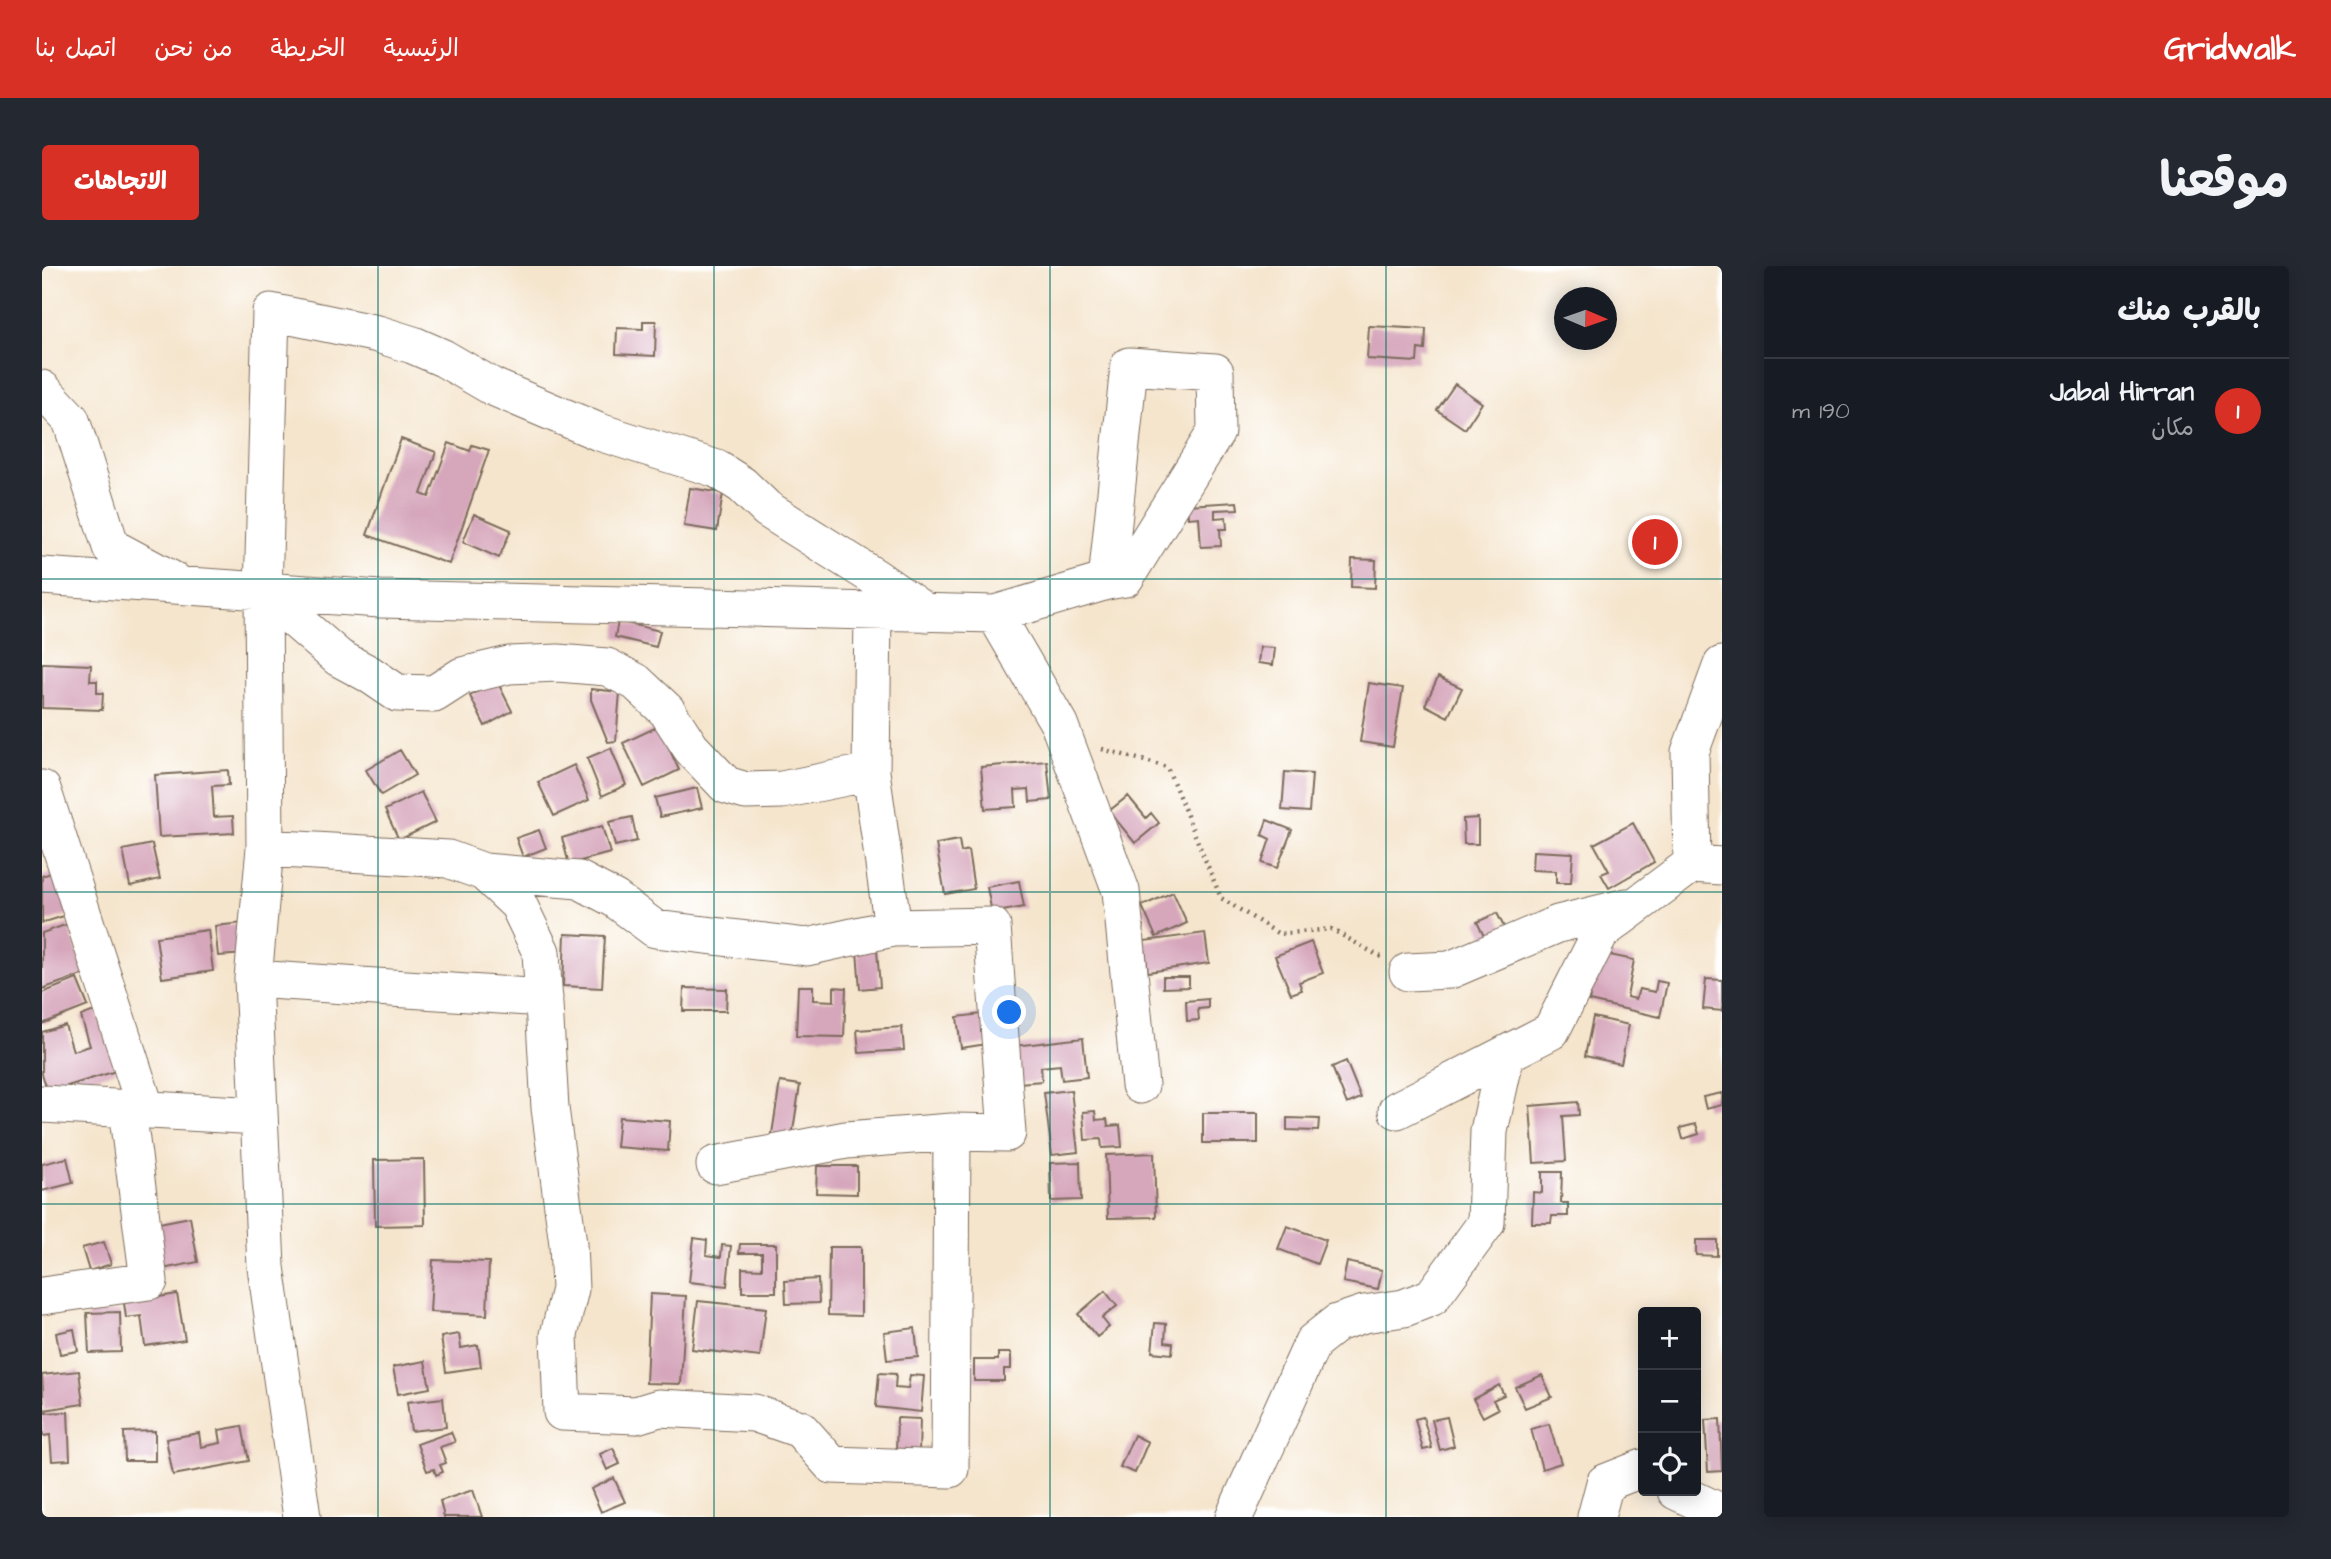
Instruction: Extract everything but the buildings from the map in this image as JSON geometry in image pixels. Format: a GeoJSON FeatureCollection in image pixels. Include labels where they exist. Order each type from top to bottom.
{"type":"FeatureCollection","features":[{"type":"Feature","properties":{"kind":"street"},"geometry":{"type":"LineString","coordinates":[[302,1517],[266,1267],[253,979],[265,848],[263,592],[271,312],[377,334],[413,345],[443,358],[493,387],[599,432],[717,469],[742,485],[767,509],[926,612]]}},
{"type":"Feature","properties":{"kind":"street"},"geometry":{"type":"LineString","coordinates":[[42,576],[380,599],[995,614],[1125,578],[1216,432],[1215,372],[1129,366],[1107,581]]}},
{"type":"Feature","properties":{"kind":"street"},"geometry":{"type":"LineString","coordinates":[[42,390],[71,419],[111,547],[186,587]]}},
{"type":"Feature","properties":{"kind":"street"},"geometry":{"type":"LineString","coordinates":[[263,592],[339,657],[397,693],[434,694],[462,676],[509,665],[558,663],[607,667],[636,682],[667,711],[691,748],[726,785],[746,791],[782,790],[870,772]]}},
{"type":"Feature","properties":{"kind":"street"},"geometry":{"type":"LineString","coordinates":[[873,612],[870,772],[892,928]]}},
{"type":"Feature","properties":{"kind":"street"},"geometry":{"type":"LineString","coordinates":[[995,614],[1059,724],[1121,891],[1140,1085]]}},
{"type":"Feature","properties":{"kind":"street"},"geometry":{"type":"LineString","coordinates":[[1397,1110],[1550,1031],[1601,932],[1638,904],[1707,865],[1690,752],[1722,665]]}},
{"type":"Feature","properties":{"kind":"street"},"geometry":{"type":"LineString","coordinates":[[42,789],[136,1109],[149,1281],[42,1296]]}},
{"type":"Feature","properties":{"kind":"street"},"geometry":{"type":"LineString","coordinates":[[265,848],[448,859],[484,872],[579,880],[615,898],[655,929],[807,947],[892,928],[992,926],[1007,1133],[952,1132],[846,1140],[715,1165]]}},
{"type":"Feature","properties":{"kind":"street"},"geometry":{"type":"LineString","coordinates":[[484,872],[518,904],[541,952],[550,1108],[568,1244],[570,1289],[559,1335],[562,1412],[636,1415],[660,1408],[754,1413],[800,1429],[832,1465],[950,1469],[952,1132]]}},
{"type":"Feature","properties":{"kind":"street"},"geometry":{"type":"LineString","coordinates":[[1408,972],[1450,970],[1558,924],[1638,904]]}},
{"type":"Feature","properties":{"kind":"street"},"geometry":{"type":"LineString","coordinates":[[253,979],[544,998]]}},
{"type":"Feature","properties":{"kind":"street"},"geometry":{"type":"LineString","coordinates":[[1234,1517],[1313,1342],[1337,1323],[1364,1314],[1404,1308],[1432,1297],[1486,1223],[1489,1131],[1506,1054]]}},
{"type":"Feature","properties":{"kind":"street"},"geometry":{"type":"LineString","coordinates":[[42,1104],[259,1116]]}},
{"type":"Feature","properties":{"kind":"street"},"geometry":{"type":"LineString","coordinates":[[1596,1517],[1605,1483],[1638,1470]]}},
{"type":"Feature","properties":{"kind":"street"},"geometry":{"type":"LineString","coordinates":[[1686,1496],[1722,1513]]}},
{"type":"Feature","properties":{"kind":"path"},"geometry":{"type":"LineString","coordinates":[[1064,738],[1167,767],[1221,898],[1279,934],[1331,929],[1408,972]]}},
{"type":"Feature","properties":{"kind":"place","name":"Jabal Hirran"},"geometry":{"type":"Point","coordinates":[1655,542]}}]}
